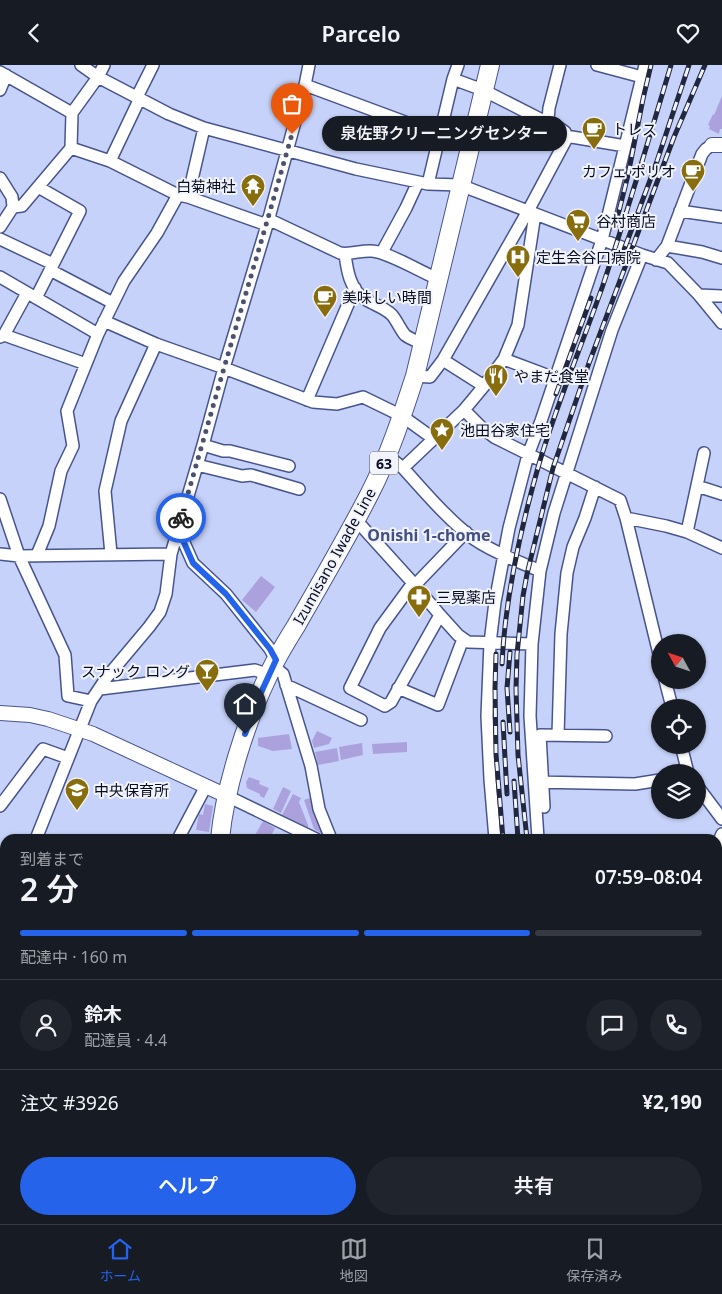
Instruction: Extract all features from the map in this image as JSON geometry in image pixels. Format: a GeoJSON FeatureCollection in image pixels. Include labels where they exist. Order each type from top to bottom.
{"type":"FeatureCollection","features":[{"type":"Feature","properties":{"kind":"main road","name":"Izumisano Iwade Line"},"geometry":{"type":"LineString","coordinates":[[221,834],[227,796],[239,753],[259,697],[273,667],[356,520],[388,456],[415,376],[490,65]]}},
{"type":"Feature","properties":{"kind":"street"},"geometry":{"type":"LineString","coordinates":[[81,65],[98,77],[169,114],[204,128],[356,169],[423,183],[460,185],[602,240],[668,263],[700,295],[722,323]]}},
{"type":"Feature","properties":{"kind":"street"},"geometry":{"type":"LineString","coordinates":[[13,207],[22,206],[71,148],[72,113],[98,77],[104,65]]}},
{"type":"Feature","properties":{"kind":"street"},"geometry":{"type":"LineString","coordinates":[[110,161],[153,65]]}},
{"type":"Feature","properties":{"kind":"street"},"geometry":{"type":"LineString","coordinates":[[38,834],[91,701],[107,677],[150,627],[160,612],[166,594],[171,554],[267,222],[309,65]]}},
{"type":"Feature","properties":{"kind":"street"},"geometry":{"type":"LineString","coordinates":[[382,252],[406,208],[423,183],[440,135],[458,65]]}},
{"type":"Feature","properties":{"kind":"street"},"geometry":{"type":"LineString","coordinates":[[548,120],[549,108],[560,65]]}},
{"type":"Feature","properties":{"kind":"street"},"geometry":{"type":"LineString","coordinates":[[597,65],[642,77]]}},
{"type":"Feature","properties":{"kind":"street"},"geometry":{"type":"LineString","coordinates":[[496,834],[490,779],[487,716],[490,643],[509,528],[528,455],[602,240],[645,65]]}},
{"type":"Feature","properties":{"kind":"street"},"geometry":{"type":"LineString","coordinates":[[0,90],[4,72],[72,113]]}},
{"type":"Feature","properties":{"kind":"street"},"geometry":{"type":"LineString","coordinates":[[415,376],[430,377],[443,360],[532,213],[567,138],[565,132],[548,120],[540,119],[484,90],[453,79]]}},
{"type":"Feature","properties":{"kind":"street"},"geometry":{"type":"LineString","coordinates":[[305,85],[440,135]]}},
{"type":"Feature","properties":{"kind":"street"},"geometry":{"type":"LineString","coordinates":[[37,555],[49,526],[61,471],[73,446],[67,411],[98,334],[124,281],[183,196],[204,128]]}},
{"type":"Feature","properties":{"kind":"street"},"geometry":{"type":"LineString","coordinates":[[566,135],[625,146]]}},
{"type":"Feature","properties":{"kind":"street"},"geometry":{"type":"LineString","coordinates":[[656,259],[667,247],[702,154],[706,149],[717,145]]}},
{"type":"Feature","properties":{"kind":"street"},"geometry":{"type":"LineString","coordinates":[[71,148],[110,161],[183,196],[267,222],[340,253],[382,252],[438,279]]}},
{"type":"Feature","properties":{"kind":"street"},"geometry":{"type":"LineString","coordinates":[[0,177],[12,197],[13,207],[0,227]]}},
{"type":"Feature","properties":{"kind":"street"},"geometry":{"type":"LineString","coordinates":[[38,187],[80,211],[52,267],[2,336],[86,364]]}},
{"type":"Feature","properties":{"kind":"street"},"geometry":{"type":"LineString","coordinates":[[680,211],[722,217]]}},
{"type":"Feature","properties":{"kind":"street"},"geometry":{"type":"LineString","coordinates":[[403,468],[464,410],[504,359],[518,325],[532,213]]}},
{"type":"Feature","properties":{"kind":"street"},"geometry":{"type":"LineString","coordinates":[[0,239],[113,303]]}},
{"type":"Feature","properties":{"kind":"street"},"geometry":{"type":"LineString","coordinates":[[667,247],[702,251],[722,258]]}},
{"type":"Feature","properties":{"kind":"street"},"geometry":{"type":"LineString","coordinates":[[345,254],[354,289],[358,294],[392,315],[405,335],[422,344]]}},
{"type":"Feature","properties":{"kind":"street"},"geometry":{"type":"LineString","coordinates":[[544,807],[538,783],[530,716],[532,645],[540,571],[554,513],[612,330],[642,255]]}},
{"type":"Feature","properties":{"kind":"street"},"geometry":{"type":"LineString","coordinates":[[0,277],[98,334]]}},
{"type":"Feature","properties":{"kind":"street"},"geometry":{"type":"LineString","coordinates":[[307,399],[354,289]]}},
{"type":"Feature","properties":{"kind":"street"},"geometry":{"type":"LineString","coordinates":[[700,295],[722,296]]}},
{"type":"Feature","properties":{"kind":"street"},"geometry":{"type":"LineString","coordinates":[[104,321],[156,344],[313,402],[337,403],[364,397],[402,416],[434,439]]}},
{"type":"Feature","properties":{"kind":"street"},"geometry":{"type":"LineString","coordinates":[[111,554],[105,491],[121,421],[156,344]]}},
{"type":"Feature","properties":{"kind":"street"},"geometry":{"type":"LineString","coordinates":[[504,359],[549,376]]}},
{"type":"Feature","properties":{"kind":"street"},"geometry":{"type":"LineString","coordinates":[[443,360],[484,386]]}},
{"type":"Feature","properties":{"kind":"street"},"geometry":{"type":"LineString","coordinates":[[464,410],[494,437],[620,500],[654,634]]}},
{"type":"Feature","properties":{"kind":"street"},"geometry":{"type":"LineString","coordinates":[[203,445],[289,467]]}},
{"type":"Feature","properties":{"kind":"street"},"geometry":{"type":"LineString","coordinates":[[687,533],[704,453]]}},
{"type":"Feature","properties":{"kind":"street"},"geometry":{"type":"LineString","coordinates":[[388,456],[403,468],[454,522],[474,539],[497,553],[540,571]]}},
{"type":"Feature","properties":{"kind":"street"},"geometry":{"type":"LineString","coordinates":[[197,465],[242,476],[251,475],[299,489]]}},
{"type":"Feature","properties":{"kind":"street"},"geometry":{"type":"LineString","coordinates":[[698,486],[722,494]]}},
{"type":"Feature","properties":{"kind":"street"},"geometry":{"type":"LineString","coordinates":[[558,735],[561,634],[567,573],[573,547],[595,487]]}},
{"type":"Feature","properties":{"kind":"street"},"geometry":{"type":"LineString","coordinates":[[0,499],[19,556],[64,655],[68,695],[91,701]]}},
{"type":"Feature","properties":{"kind":"street"},"geometry":{"type":"LineString","coordinates":[[626,518],[666,526],[722,548]]}},
{"type":"Feature","properties":{"kind":"street"},"geometry":{"type":"LineString","coordinates":[[356,520],[463,639],[468,642],[532,645]]}},
{"type":"Feature","properties":{"kind":"street"},"geometry":{"type":"LineString","coordinates":[[178,529],[193,563],[226,594],[270,649],[273,667]]}},
{"type":"Feature","properties":{"kind":"street"},"geometry":{"type":"LineString","coordinates":[[440,615],[391,702],[385,706],[350,688],[380,628],[414,584],[466,532]]}},
{"type":"Feature","properties":{"kind":"street"},"geometry":{"type":"LineString","coordinates":[[0,554],[19,556],[171,554]]}},
{"type":"Feature","properties":{"kind":"street"},"geometry":{"type":"LineString","coordinates":[[398,688],[438,705],[463,639]]}},
{"type":"Feature","properties":{"kind":"street"},"geometry":{"type":"LineString","coordinates":[[100,689],[273,667],[283,674],[311,766],[319,809],[329,834]]}},
{"type":"Feature","properties":{"kind":"street"},"geometry":{"type":"LineString","coordinates":[[286,685],[360,720]]}},
{"type":"Feature","properties":{"kind":"street"},"geometry":{"type":"LineString","coordinates":[[0,713],[30,715],[48,719],[93,734],[306,834]]}},
{"type":"Feature","properties":{"kind":"street"},"geometry":{"type":"LineString","coordinates":[[538,834],[540,735],[606,736]]}},
{"type":"Feature","properties":{"kind":"street"},"geometry":{"type":"LineString","coordinates":[[0,806],[43,749],[68,758]]}},
{"type":"Feature","properties":{"kind":"street"},"geometry":{"type":"LineString","coordinates":[[538,783],[635,784],[651,781]]}},
{"type":"Feature","properties":{"kind":"street"},"geometry":{"type":"LineString","coordinates":[[181,834],[206,786]]}},
{"type":"Feature","properties":{"kind":"street"},"geometry":{"type":"LineString","coordinates":[[706,798],[722,819]]}},
{"type":"Feature","properties":{"kind":"building"},"geometry":{"type":"Polygon","coordinates":[[[722,96],[722,129],[720,129],[719,134],[709,129],[710,126],[708,125],[722,96]]]}},
{"type":"Feature","properties":{"kind":"building"},"geometry":{"type":"Polygon","coordinates":[[[261,576],[275,587],[256,612],[242,600],[261,576]]]}},
{"type":"Feature","properties":{"kind":"building"},"geometry":{"type":"Polygon","coordinates":[[[317,731],[332,738],[329,744],[314,748],[312,741],[317,731]]]}},
{"type":"Feature","properties":{"kind":"building"},"geometry":{"type":"Polygon","coordinates":[[[289,734],[292,749],[273,751],[258,746],[258,738],[289,734]]]}},
{"type":"Feature","properties":{"kind":"building"},"geometry":{"type":"Polygon","coordinates":[[[407,742],[407,752],[373,754],[372,744],[407,742]]]}},
{"type":"Feature","properties":{"kind":"building"},"geometry":{"type":"Polygon","coordinates":[[[362,743],[363,755],[341,760],[339,747],[362,743]]]}},
{"type":"Feature","properties":{"kind":"building"},"geometry":{"type":"Polygon","coordinates":[[[337,748],[339,761],[318,765],[315,752],[337,748]]]}},
{"type":"Feature","properties":{"kind":"building"},"geometry":{"type":"Polygon","coordinates":[[[249,777],[260,781],[259,784],[269,788],[264,798],[247,788],[246,782],[249,777]]]}},
{"type":"Feature","properties":{"kind":"building"},"geometry":{"type":"Polygon","coordinates":[[[283,787],[291,791],[281,813],[273,809],[283,787]]]}},
{"type":"Feature","properties":{"kind":"building"},"geometry":{"type":"Polygon","coordinates":[[[293,794],[301,798],[299,802],[308,828],[282,815],[293,794]]]}},
{"type":"Feature","properties":{"kind":"building"},"geometry":{"type":"Polygon","coordinates":[[[312,797],[324,834],[314,829],[304,800],[312,797]]]}},
{"type":"Feature","properties":{"kind":"building"},"geometry":{"type":"Polygon","coordinates":[[[205,804],[213,806],[209,832],[196,830],[199,814],[203,815],[205,804]]]}},
{"type":"Feature","properties":{"kind":"building"},"geometry":{"type":"Polygon","coordinates":[[[263,821],[275,828],[272,834],[256,834],[263,821]]]}},
{"type":"Feature","properties":{"kind":"railway"},"geometry":{"type":"LineString","coordinates":[[615,227],[651,65]]}},
{"type":"Feature","properties":{"kind":"railway"},"geometry":{"type":"LineString","coordinates":[[502,664],[510,589],[526,513],[539,464],[603,285],[671,65]]}},
{"type":"Feature","properties":{"kind":"railway"},"geometry":{"type":"LineString","coordinates":[[619,263],[655,167],[689,65]]}},
{"type":"Feature","properties":{"kind":"railway"},"geometry":{"type":"LineString","coordinates":[[526,834],[518,755],[516,689],[517,654],[527,574],[553,468],[589,363],[674,137],[705,65]]}},
{"type":"Feature","properties":{"kind":"railway"},"geometry":{"type":"LineString","coordinates":[[556,394],[591,298]]}},
{"type":"Feature","properties":{"kind":"railway"},"geometry":{"type":"LineString","coordinates":[[510,652],[507,688],[510,732]]}},
{"type":"Feature","properties":{"kind":"railway"},"geometry":{"type":"LineString","coordinates":[[496,654],[496,754],[503,834]]}},
{"type":"Feature","properties":{"kind":"railway"},"geometry":{"type":"LineString","coordinates":[[503,722],[507,794]]}},
{"type":"Feature","properties":{"kind":"railway"},"geometry":{"type":"LineString","coordinates":[[514,781],[518,834]]}},
{"type":"Feature","properties":{"kind":"way so far"},"geometry":{"type":"LineString","coordinates":[[181,518],[292,134]]}},
{"type":"Feature","properties":{"kind":"place","name":"泉佐野クリーニングセンター"},"geometry":{"type":"Point","coordinates":[292,134]}},
{"type":"Feature","properties":{"kind":"place","name":"トレス"},"geometry":{"type":"Point","coordinates":[594,150]}},
{"type":"Feature","properties":{"kind":"place","name":"カフェ ポリオ"},"geometry":{"type":"Point","coordinates":[693,192]}},
{"type":"Feature","properties":{"kind":"place","name":"白菊神社"},"geometry":{"type":"Point","coordinates":[253,207]}},
{"type":"Feature","properties":{"kind":"place","name":"谷村商店"},"geometry":{"type":"Point","coordinates":[578,242]}},
{"type":"Feature","properties":{"kind":"place","name":"定生会谷口病院"},"geometry":{"type":"Point","coordinates":[518,278]}},
{"type":"Feature","properties":{"kind":"place","name":"美味しい時間"},"geometry":{"type":"Point","coordinates":[325,318]}},
{"type":"Feature","properties":{"kind":"place","name":"やまだ食堂"},"geometry":{"type":"Point","coordinates":[496,397]}},
{"type":"Feature","properties":{"kind":"place","name":"池田谷家住宅"},"geometry":{"type":"Point","coordinates":[442,451]}},
{"type":"Feature","properties":{"kind":"place","name":"三晃薬店"},"geometry":{"type":"Point","coordinates":[419,618]}},
{"type":"Feature","properties":{"kind":"place","name":"スナック ロング"},"geometry":{"type":"Point","coordinates":[207,692]}},
{"type":"Feature","properties":{"kind":"place","name":"中央保育所"},"geometry":{"type":"Point","coordinates":[77,811]}},
{"type":"Feature","properties":{"kind":"district","name":"Onishi 1-chome"},"geometry":{"type":"Point","coordinates":[429,535]}},
{"type":"Feature","properties":{"kind":"route"},"geometry":{"type":"LineString","coordinates":[[181,518],[178,529],[193,563],[226,594],[270,649],[276,660],[245,734]]}}]}
